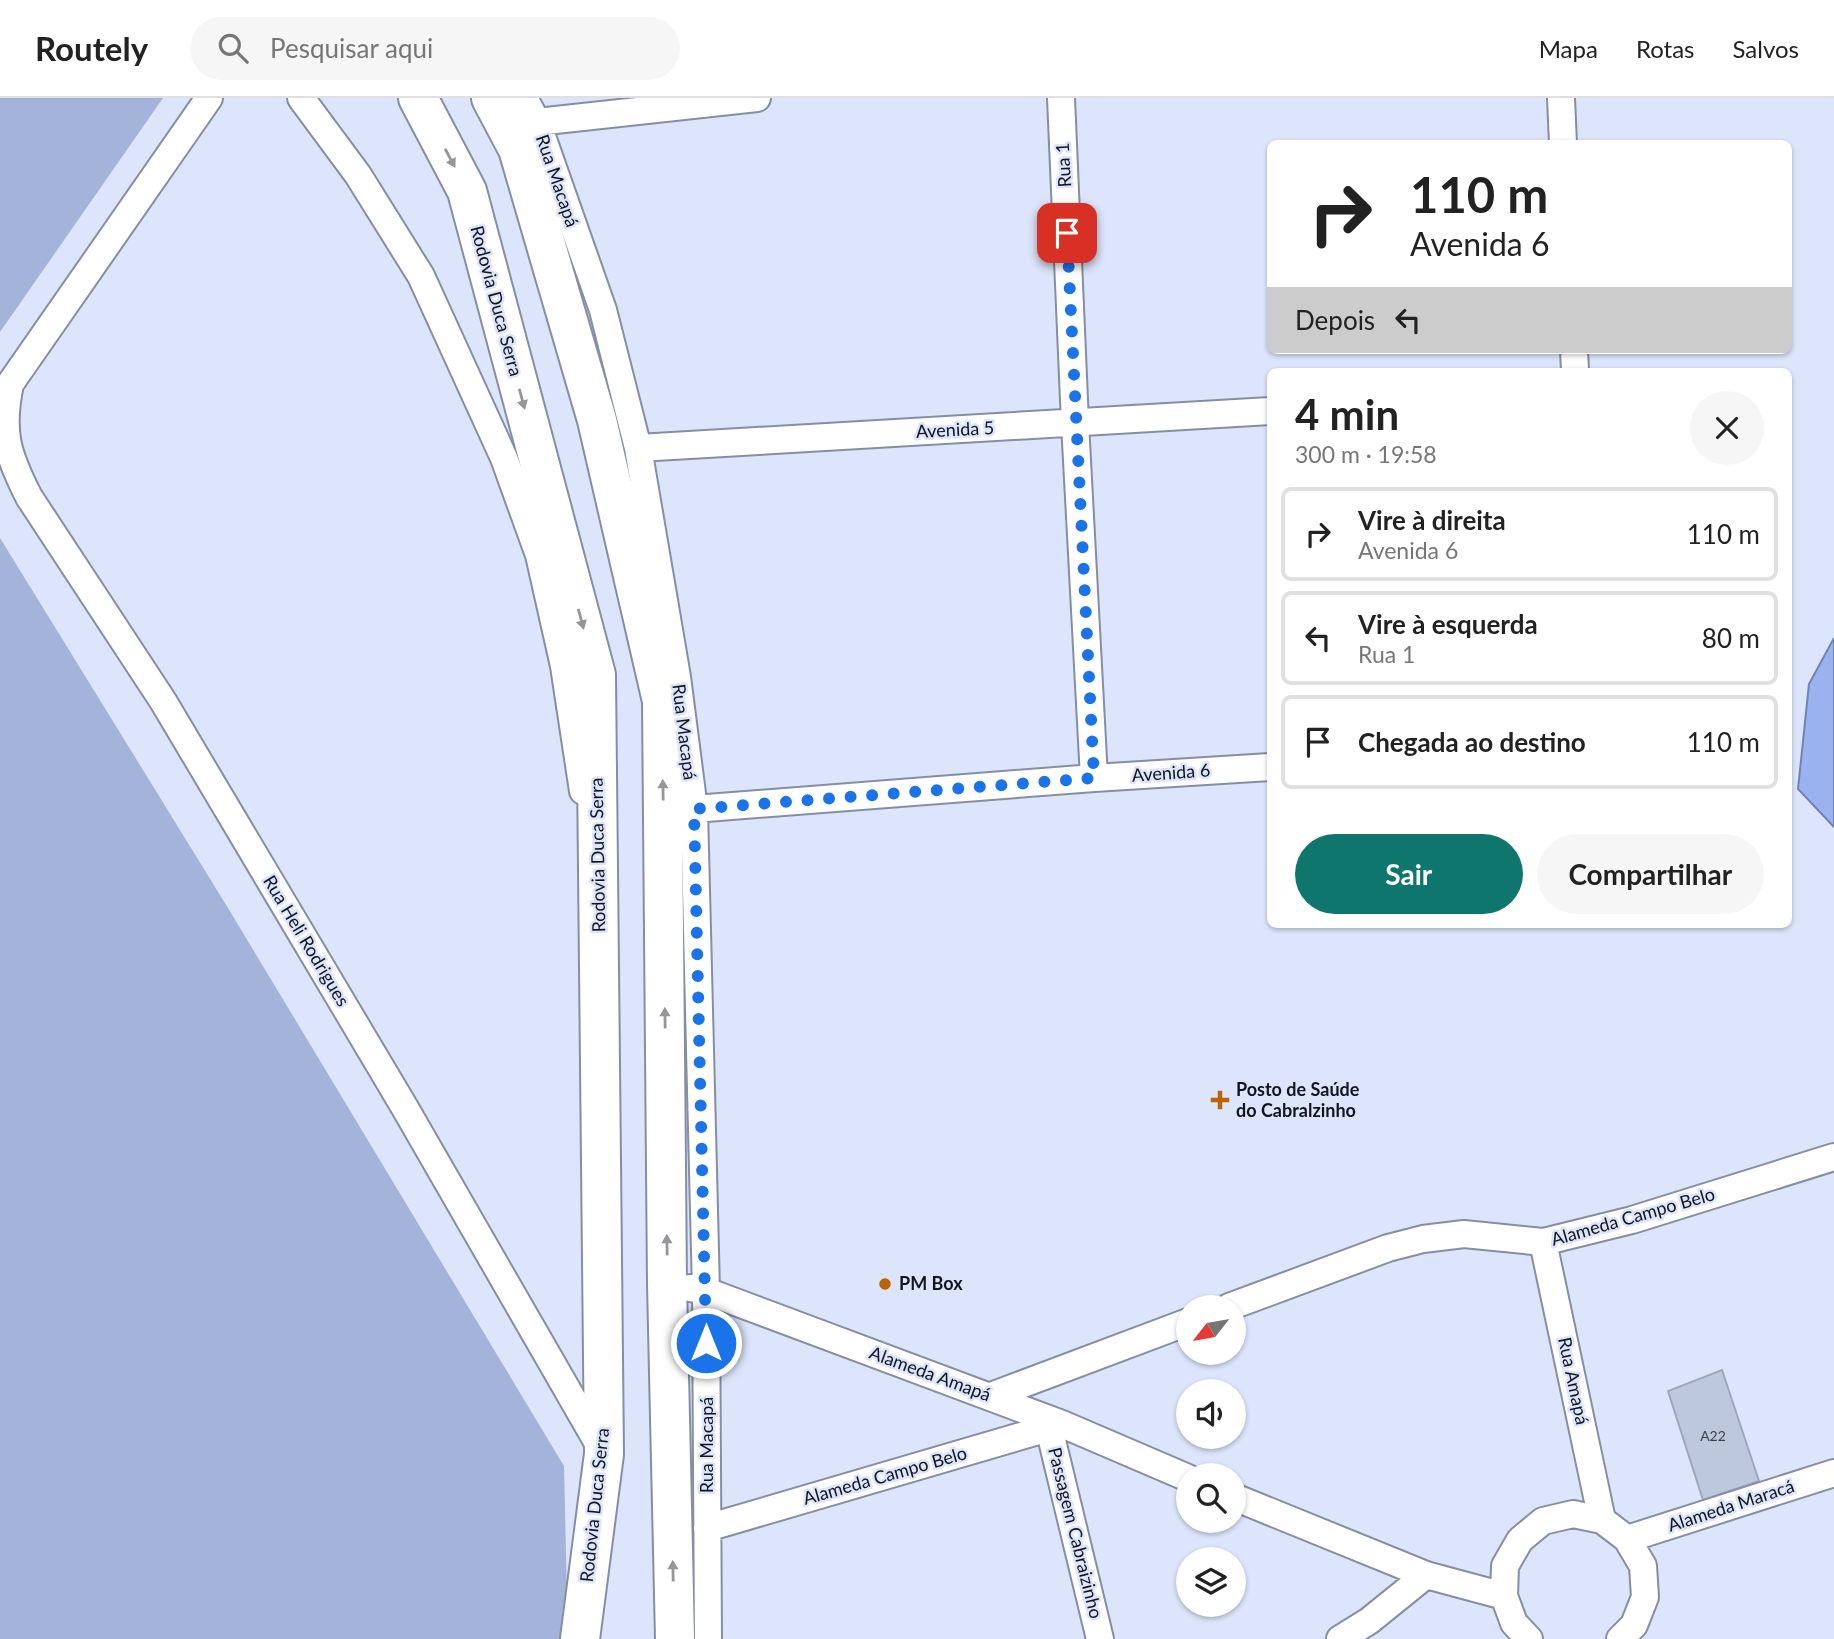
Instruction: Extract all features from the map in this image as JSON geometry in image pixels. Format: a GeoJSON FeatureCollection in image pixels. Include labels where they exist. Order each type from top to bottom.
{"type":"FeatureCollection","features":[{"type":"Feature","properties":{"kind":"main road","name":"Rodovia Duca Serra"},"geometry":{"type":"LineString","coordinates":[[418,98],[467,191],[596,675],[600,1445],[580,1639]]}},
{"type":"Feature","properties":{"kind":"main road"},"geometry":{"type":"LineString","coordinates":[[491,98],[518,149],[597,419],[662,701],[667,1284],[675,1639]]}},
{"type":"Feature","properties":{"kind":"street","name":"Rua Heli Rodrigues"},"geometry":{"type":"LineString","coordinates":[[209,98],[10,384],[4,407],[4,433],[14,468],[29,497],[163,701],[405,1108],[600,1445]]}},
{"type":"Feature","properties":{"kind":"street"},"geometry":{"type":"LineString","coordinates":[[301,98],[358,175],[421,276],[504,458],[540,555],[564,666],[588,825],[593,945],[600,1445]]}},
{"type":"Feature","properties":{"kind":"street","name":"Rua Macapá"},"geometry":{"type":"LineString","coordinates":[[524,98],[537,122],[603,310],[638,448],[677,677],[694,809],[706,1290],[708,1639]]}},
{"type":"Feature","properties":{"kind":"street"},"geometry":{"type":"LineString","coordinates":[[537,122],[757,98]]}},
{"type":"Feature","properties":{"kind":"street","name":"Rua 1"},"geometry":{"type":"LineString","coordinates":[[1061,98],[1094,778]]}},
{"type":"Feature","properties":{"kind":"street"},"geometry":{"type":"LineString","coordinates":[[1561,98],[1563,140]]}},
{"type":"Feature","properties":{"kind":"street","name":"Avenida 5"},"geometry":{"type":"LineString","coordinates":[[638,448],[1267,411]]}},
{"type":"Feature","properties":{"kind":"street","name":"Avenida 6"},"geometry":{"type":"LineString","coordinates":[[694,809],[1267,767]]}},
{"type":"Feature","properties":{"kind":"street","name":"Alameda Campo Belo"},"geometry":{"type":"LineString","coordinates":[[1246,1300],[1388,1248],[1423,1239],[1464,1234],[1543,1242],[1632,1220],[1834,1157]]}},
{"type":"Feature","properties":{"kind":"street","name":"Rua Amapá"},"geometry":{"type":"LineString","coordinates":[[1543,1242],[1602,1520]]}},
{"type":"Feature","properties":{"kind":"street","name":"Alameda Amapá"},"geometry":{"type":"LineString","coordinates":[[667,1284],[706,1290],[991,1396],[1056,1426],[1176,1473]]}},
{"type":"Feature","properties":{"kind":"street"},"geometry":{"type":"LineString","coordinates":[[991,1396],[1176,1327]]}},
{"type":"Feature","properties":{"kind":"street","name":"Alameda Campo Belo"},"geometry":{"type":"LineString","coordinates":[[707,1528],[1056,1426]]}},
{"type":"Feature","properties":{"kind":"street","name":"Passagem Cabraizinho"},"geometry":{"type":"LineString","coordinates":[[1056,1426],[1100,1639]]}},
{"type":"Feature","properties":{"kind":"street","name":"Alameda Maracá"},"geometry":{"type":"LineString","coordinates":[[1628,1539],[1834,1473]]}},
{"type":"Feature","properties":{"kind":"street"},"geometry":{"type":"LineString","coordinates":[[1246,1502],[1426,1575],[1504,1596]]}},
{"type":"Feature","properties":{"kind":"street"},"geometry":{"type":"LineString","coordinates":[[1529,1639],[1514,1623],[1504,1596],[1505,1566],[1520,1540],[1543,1521],[1573,1514],[1602,1520],[1628,1539],[1643,1566],[1645,1597],[1632,1634]]}},
{"type":"Feature","properties":{"kind":"street"},"geometry":{"type":"LineString","coordinates":[[1340,1639],[1369,1621],[1426,1575]]}},
{"type":"Feature","properties":{"kind":"shaded area"},"geometry":{"type":"Polygon","coordinates":[[[0,98],[163,98],[0,332],[0,98]]]}},
{"type":"Feature","properties":{"kind":"shaded area"},"geometry":{"type":"Polygon","coordinates":[[[0,538],[228,908],[564,1466],[568,1639],[0,1639],[0,538]]]}},
{"type":"Feature","properties":{"kind":"shaded area"},"geometry":{"type":"Polygon","coordinates":[[[1834,638],[1834,827],[1798,789],[1809,684],[1834,638]]]}},
{"type":"Feature","properties":{"kind":"building"},"geometry":{"type":"Polygon","coordinates":[[[1722,1370],[1759,1481],[1703,1500],[1668,1391],[1722,1370]]]}},
{"type":"Feature","properties":{"kind":"place","name":"Posto de Saúde do Cabralzinho"},"geometry":{"type":"Point","coordinates":[1220,1100]}},
{"type":"Feature","properties":{"kind":"place","name":"PM Box"},"geometry":{"type":"Point","coordinates":[885,1284]}},
{"type":"Feature","properties":{"kind":"route"},"geometry":{"type":"LineString","coordinates":[[706,1343],[694,809],[1094,778],[1067,233]]}}]}
